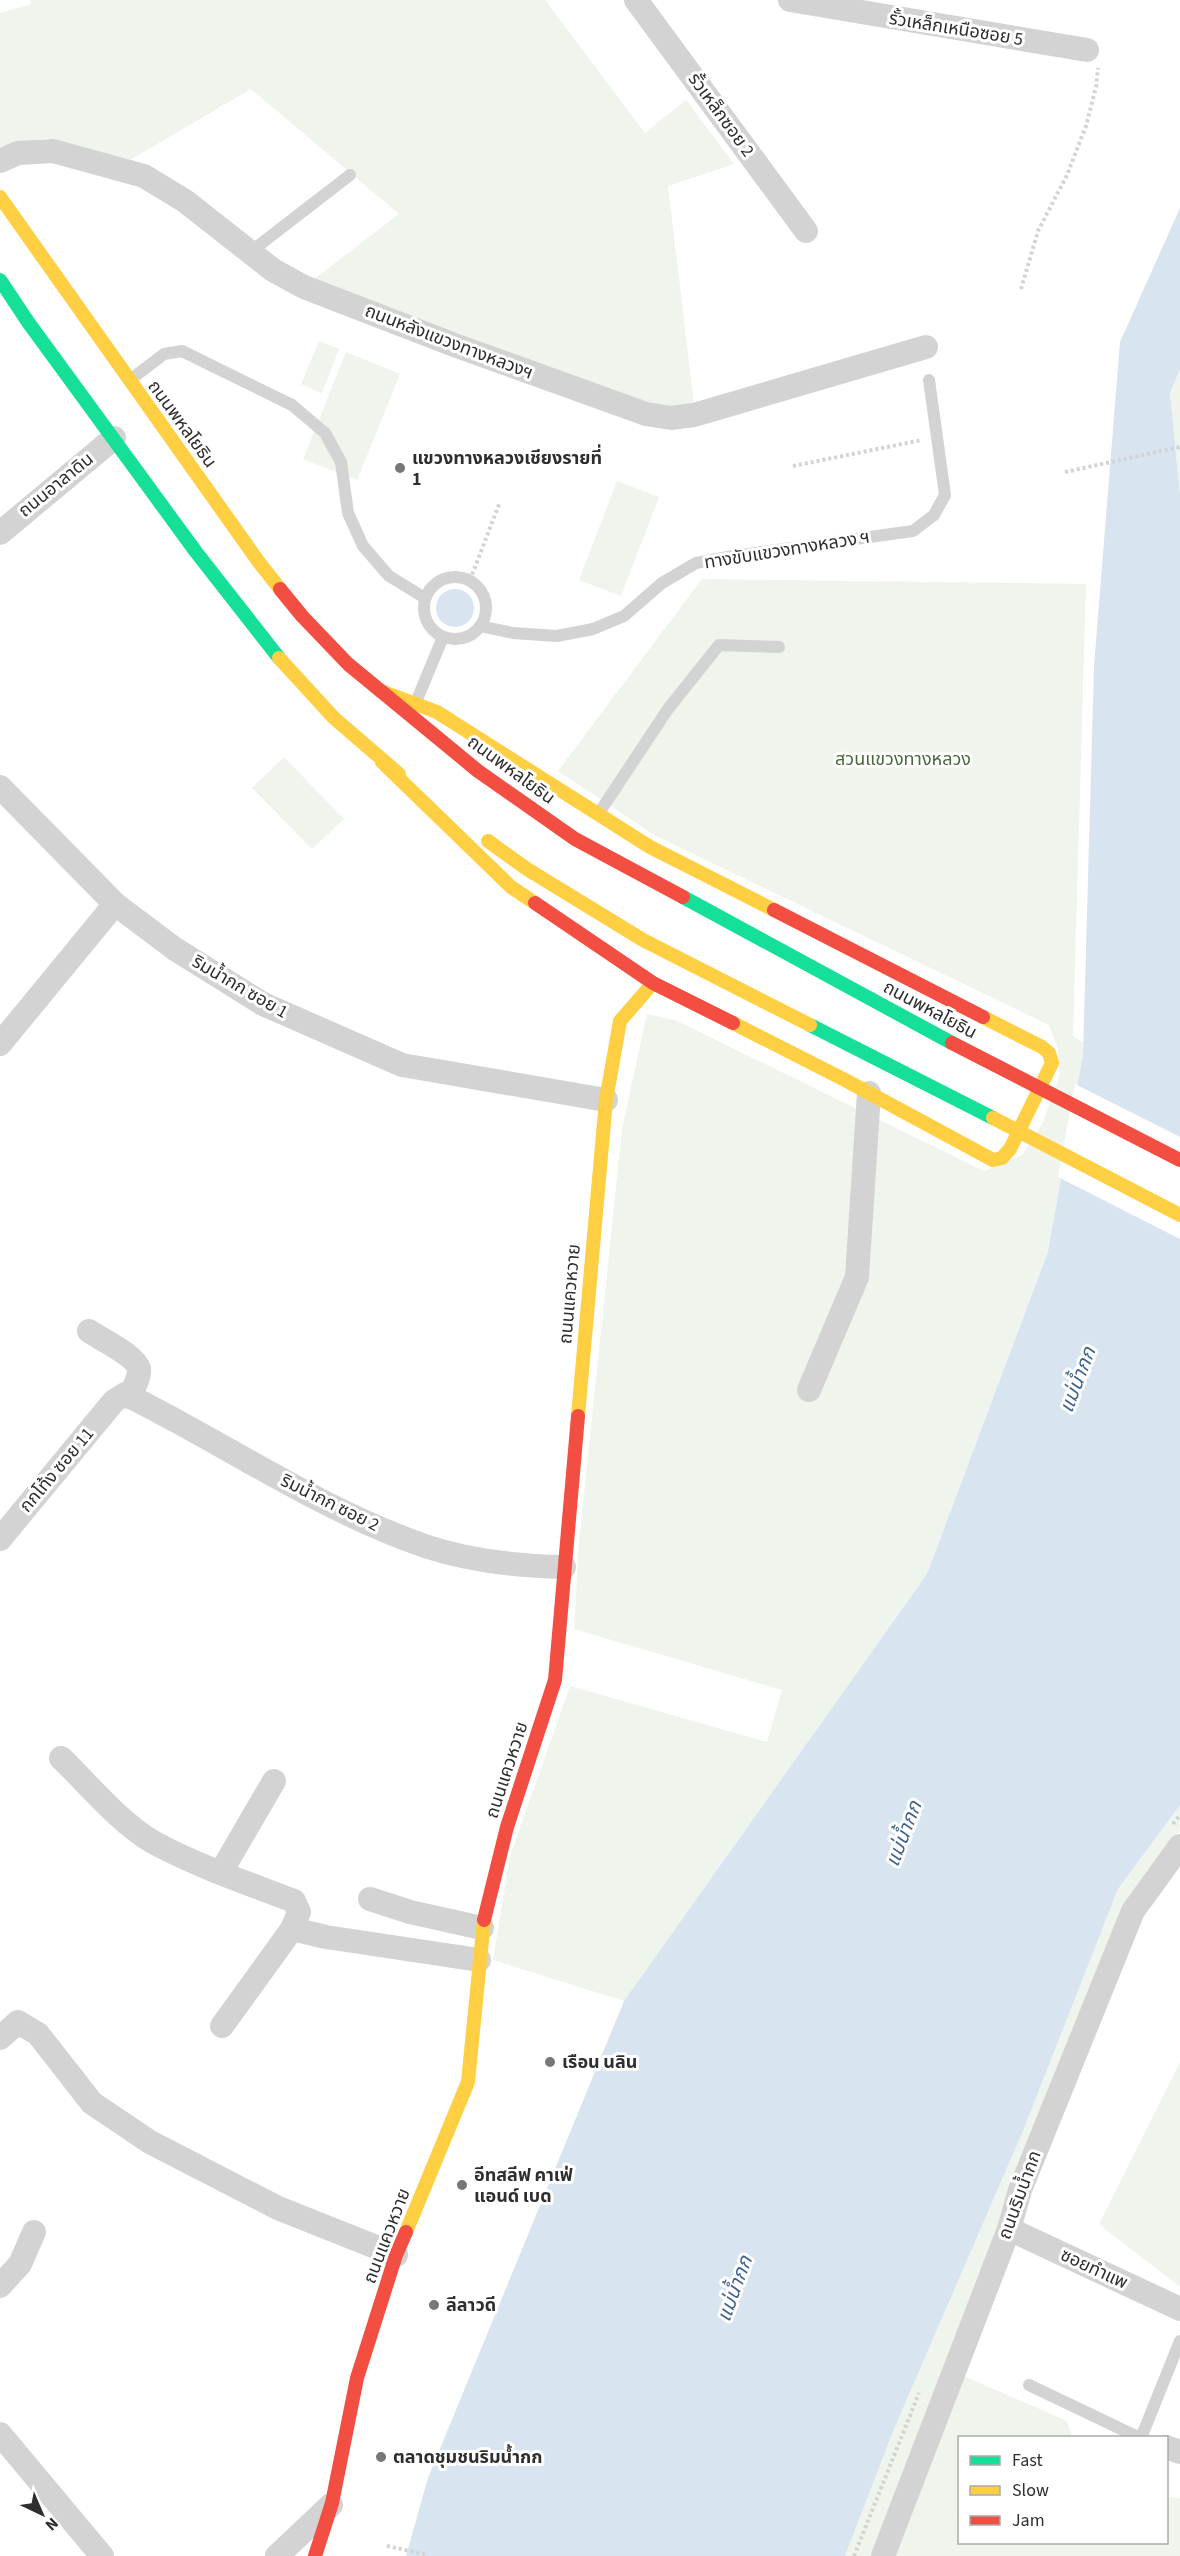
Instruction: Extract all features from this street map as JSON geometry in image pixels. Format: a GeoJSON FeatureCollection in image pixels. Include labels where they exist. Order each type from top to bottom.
{"type":"FeatureCollection","features":[{"type":"Feature","properties":{"kind":"main road","name":"ถนนพหลโยธิน"},"geometry":{"type":"LineString","coordinates":[[0,197],[258,561],[295,607],[348,664],[478,771],[575,839],[952,1043],[1180,1160]]}},
{"type":"Feature","properties":{"kind":"main road"},"geometry":{"type":"LineString","coordinates":[[0,280],[28,322],[225,592],[337,724],[382,762],[526,869],[643,940],[1180,1215]]}},
{"type":"Feature","properties":{"kind":"main road"},"geometry":{"type":"LineString","coordinates":[[381,691],[437,712],[650,847],[1042,1047],[1050,1053],[1052,1063],[1010,1149],[1002,1158],[993,1160],[869,1093],[653,983],[511,887],[382,762]]}},
{"type":"Feature","properties":{"kind":"main road","name":"ถนนแควหวาย"},"geometry":{"type":"LineString","coordinates":[[315,2556],[332,2503],[357,2378],[396,2255],[468,2082],[482,1928],[507,1827],[555,1680],[606,1100],[620,1021],[653,983]]}},
{"type":"Feature","properties":{"kind":"street","name":"รั้วเหล็กซอย 2"},"geometry":{"type":"LineString","coordinates":[[636,0],[806,231]]}},
{"type":"Feature","properties":{"kind":"street","name":"รั้วเหล็กเหนือซอย 5"},"geometry":{"type":"LineString","coordinates":[[790,0],[1087,50]]}},
{"type":"Feature","properties":{"kind":"street","name":"ถนนหลังแขวงทางหลวงฯ"},"geometry":{"type":"LineString","coordinates":[[0,161],[18,153],[53,151],[144,176],[185,201],[273,270],[304,287],[646,414],[671,418],[694,415],[926,347]]}},
{"type":"Feature","properties":{"kind":"street","name":"ถนนอาลาดิน"},"geometry":{"type":"LineString","coordinates":[[0,533],[114,438]]}},
{"type":"Feature","properties":{"kind":"street","name":"ริมน้ำกก ซอย 1"},"geometry":{"type":"LineString","coordinates":[[0,787],[114,904],[175,949],[263,1004],[402,1065],[606,1100]]}},
{"type":"Feature","properties":{"kind":"street"},"geometry":{"type":"LineString","coordinates":[[0,1044],[114,904]]}},
{"type":"Feature","properties":{"kind":"street"},"geometry":{"type":"LineString","coordinates":[[809,1390],[857,1277],[869,1093]]}},
{"type":"Feature","properties":{"kind":"street"},"geometry":{"type":"LineString","coordinates":[[89,1331],[133,1360],[138,1368],[139,1373],[122,1399]]}},
{"type":"Feature","properties":{"kind":"street","name":"ริมน้ำกก ซอย 2"},"geometry":{"type":"LineString","coordinates":[[122,1399],[326,1504],[426,1546],[513,1565],[564,1567]]}},
{"type":"Feature","properties":{"kind":"street","name":"กกโท้ง ซอย 11"},"geometry":{"type":"LineString","coordinates":[[0,1539],[122,1399]]}},
{"type":"Feature","properties":{"kind":"street"},"geometry":{"type":"LineString","coordinates":[[61,1758],[120,1816],[152,1841],[294,1901],[299,1912],[292,1929],[222,2026]]}},
{"type":"Feature","properties":{"kind":"street"},"geometry":{"type":"LineString","coordinates":[[221,1872],[274,1781]]}},
{"type":"Feature","properties":{"kind":"street","name":"ถนนริมน้ำกก"},"geometry":{"type":"LineString","coordinates":[[883,2556],[1009,2229],[1020,2190],[1133,1911],[1180,1846]]}},
{"type":"Feature","properties":{"kind":"street"},"geometry":{"type":"LineString","coordinates":[[369,1899],[410,1912],[482,1928]]}},
{"type":"Feature","properties":{"kind":"street"},"geometry":{"type":"LineString","coordinates":[[292,1929],[326,1937],[479,1960]]}},
{"type":"Feature","properties":{"kind":"street"},"geometry":{"type":"LineString","coordinates":[[0,2038],[18,2022],[38,2034],[92,2103],[150,2142],[278,2208],[396,2255]]}},
{"type":"Feature","properties":{"kind":"street","name":"ซอยทำแพ"},"geometry":{"type":"LineString","coordinates":[[1009,2229],[1180,2309]]}},
{"type":"Feature","properties":{"kind":"street"},"geometry":{"type":"LineString","coordinates":[[0,2286],[20,2264],[34,2232]]}},
{"type":"Feature","properties":{"kind":"street"},"geometry":{"type":"LineString","coordinates":[[0,2434],[102,2556]]}},
{"type":"Feature","properties":{"kind":"street"},"geometry":{"type":"LineString","coordinates":[[277,2556],[332,2503]]}},
{"type":"Feature","properties":{"kind":"lane"},"geometry":{"type":"LineString","coordinates":[[249,253],[350,175]]}},
{"type":"Feature","properties":{"kind":"lane"},"geometry":{"type":"LineString","coordinates":[[129,381],[164,354],[182,351],[292,405],[325,433],[341,462],[348,513],[363,546],[389,576],[425,598]]}},
{"type":"Feature","properties":{"kind":"lane","name":"ทางขับแขวงทางหลวง ฯ"},"geometry":{"type":"LineString","coordinates":[[480,626],[513,633],[556,636],[593,629],[624,616],[662,583],[696,563],[913,531],[934,515],[945,495],[929,380]]}},
{"type":"Feature","properties":{"kind":"lane"},"geometry":{"type":"LineString","coordinates":[[455,576],[470,580],[478,586],[485,599],[485,617],[480,626],[466,637],[457,639],[442,637],[433,631],[424,616],[425,598],[430,588],[439,581],[455,576]]}},
{"type":"Feature","properties":{"kind":"lane"},"geometry":{"type":"LineString","coordinates":[[416,704],[442,637]]}},
{"type":"Feature","properties":{"kind":"lane"},"geometry":{"type":"LineString","coordinates":[[598,814],[668,710],[719,645],[779,647]]}},
{"type":"Feature","properties":{"kind":"lane"},"geometry":{"type":"LineString","coordinates":[[1141,2436],[1180,2341]]}},
{"type":"Feature","properties":{"kind":"lane"},"geometry":{"type":"LineString","coordinates":[[1029,2385],[1136,2436]]}},
{"type":"Feature","properties":{"kind":"path"},"geometry":{"type":"LineString","coordinates":[[1021,289],[1038,231],[1067,175],[1086,126],[1099,73],[1096,57],[1087,50]]}},
{"type":"Feature","properties":{"kind":"path"},"geometry":{"type":"LineString","coordinates":[[793,466],[937,437]]}},
{"type":"Feature","properties":{"kind":"path"},"geometry":{"type":"LineString","coordinates":[[1065,472],[1180,447]]}},
{"type":"Feature","properties":{"kind":"path"},"geometry":{"type":"LineString","coordinates":[[470,580],[500,502]]}},
{"type":"Feature","properties":{"kind":"path"},"geometry":{"type":"LineString","coordinates":[[387,2546],[428,2555]]}},
{"type":"Feature","properties":{"kind":"green space"},"geometry":{"type":"Polygon","coordinates":[[[30,0],[545,0],[645,133],[686,100],[734,164],[668,186],[694,404],[667,409],[309,283],[399,214],[251,89],[130,160],[46,138],[0,147],[0,13],[31,4],[30,0]]]}},
{"type":"Feature","properties":{"kind":"green space"},"geometry":{"type":"Polygon","coordinates":[[[319,341],[339,349],[322,393],[301,384],[319,341]]]}},
{"type":"Feature","properties":{"kind":"green space"},"geometry":{"type":"Polygon","coordinates":[[[346,352],[400,374],[357,480],[303,459],[346,352]]]}},
{"type":"Feature","properties":{"kind":"green space"},"geometry":{"type":"Polygon","coordinates":[[[1180,369],[1180,495],[1170,393],[1180,369]]]}},
{"type":"Feature","properties":{"kind":"green space"},"geometry":{"type":"Polygon","coordinates":[[[617,481],[659,497],[621,596],[579,580],[617,481]]]}},
{"type":"Feature","properties":{"kind":"green space","name":"สวนแขวงทางหลวง"},"geometry":{"type":"Polygon","coordinates":[[[702,579],[1086,584],[1073,1036],[1083,1042],[1083,1054],[1048,1250],[927,1574],[624,2001],[493,1960],[510,1856],[570,1686],[767,1742],[782,1690],[574,1629],[579,1542],[622,1129],[647,1014],[675,1020],[984,1171],[1022,1155],[1043,1122],[1060,1075],[1058,1049],[1049,1025],[656,836],[558,771],[702,579]]]}},
{"type":"Feature","properties":{"kind":"green space"},"geometry":{"type":"Polygon","coordinates":[[[284,757],[344,819],[312,849],[252,788],[284,757]]]}},
{"type":"Feature","properties":{"kind":"green space"},"geometry":{"type":"Polygon","coordinates":[[[1180,1805],[1180,1830],[1127,1902],[950,2370],[1067,2421],[1072,2436],[958,2436],[958,2544],[1168,2544],[1168,2497],[1180,2498],[1180,2556],[845,2556],[894,2429],[1023,2131],[1118,1889],[1180,1805]]]}},
{"type":"Feature","properties":{"kind":"green space"},"geometry":{"type":"Polygon","coordinates":[[[1180,2062],[1180,2287],[1099,2224],[1180,2062]]]}},
{"type":"Feature","properties":{"kind":"water","name":"แม่น้ำกก"},"geometry":{"type":"Polygon","coordinates":[[[1180,208],[1180,369],[1170,393],[1180,495],[1180,1805],[1118,1889],[1023,2131],[894,2429],[845,2556],[406,2556],[428,2478],[624,2001],[927,1574],[1048,1251],[1083,1054],[1094,666],[1120,342],[1180,208]]]}},
{"type":"Feature","properties":{"kind":"water"},"geometry":{"type":"Polygon","coordinates":[[[455,589],[468,595],[474,608],[468,621],[455,627],[442,621],[436,608],[442,595],[455,589]]]}},
{"type":"Feature","properties":{"kind":"pier"},"geometry":{"type":"Polygon","coordinates":[[[1075,1084],[1180,1137],[1180,1239],[1058,1177],[1075,1084]]]}},
{"type":"Feature","properties":{"kind":"traffic: fast"},"geometry":{"type":"LineString","coordinates":[[0,280],[28,322],[196,552],[279,658]]}},
{"type":"Feature","properties":{"kind":"traffic: fast"},"geometry":{"type":"LineString","coordinates":[[683,897],[952,1043]]}},
{"type":"Feature","properties":{"kind":"traffic: fast"},"geometry":{"type":"LineString","coordinates":[[810,1025],[993,1118]]}},
{"type":"Feature","properties":{"kind":"traffic: slow"},"geometry":{"type":"LineString","coordinates":[[0,197],[280,589]]}},
{"type":"Feature","properties":{"kind":"traffic: slow"},"geometry":{"type":"LineString","coordinates":[[279,658],[334,718],[399,774]]}},
{"type":"Feature","properties":{"kind":"traffic: slow"},"geometry":{"type":"LineString","coordinates":[[381,691],[437,712],[650,847],[774,910]]}},
{"type":"Feature","properties":{"kind":"traffic: slow"},"geometry":{"type":"LineString","coordinates":[[382,762],[511,887],[535,903]]}},
{"type":"Feature","properties":{"kind":"traffic: slow"},"geometry":{"type":"LineString","coordinates":[[488,841],[527,869],[643,940],[810,1025]]}},
{"type":"Feature","properties":{"kind":"traffic: slow"},"geometry":{"type":"LineString","coordinates":[[578,1416],[606,1100],[620,1021],[653,983]]}},
{"type":"Feature","properties":{"kind":"traffic: slow"},"geometry":{"type":"LineString","coordinates":[[733,1023],[993,1160],[1002,1158],[1010,1149],[1052,1063],[1049,1053],[1042,1047],[983,1017]]}},
{"type":"Feature","properties":{"kind":"traffic: slow"},"geometry":{"type":"LineString","coordinates":[[993,1118],[1180,1215]]}},
{"type":"Feature","properties":{"kind":"traffic: slow"},"geometry":{"type":"LineString","coordinates":[[406,2232],[468,2082],[484,1920]]}},
{"type":"Feature","properties":{"kind":"traffic: jam"},"geometry":{"type":"LineString","coordinates":[[280,589],[302,616],[348,664],[478,771],[575,839],[683,897]]}},
{"type":"Feature","properties":{"kind":"traffic: jam"},"geometry":{"type":"LineString","coordinates":[[535,903],[653,983],[733,1023]]}},
{"type":"Feature","properties":{"kind":"traffic: jam"},"geometry":{"type":"LineString","coordinates":[[774,910],[983,1017]]}},
{"type":"Feature","properties":{"kind":"traffic: jam"},"geometry":{"type":"LineString","coordinates":[[952,1043],[1180,1160]]}},
{"type":"Feature","properties":{"kind":"traffic: jam"},"geometry":{"type":"LineString","coordinates":[[484,1920],[507,1827],[555,1680],[578,1416]]}},
{"type":"Feature","properties":{"kind":"traffic: jam"},"geometry":{"type":"LineString","coordinates":[[315,2556],[332,2503],[357,2378],[396,2255],[406,2232]]}},
{"type":"Feature","properties":{"kind":"place","name":"แขวงทางหลวงเชียงรายที่ 1"},"geometry":{"type":"Point","coordinates":[400,468]}},
{"type":"Feature","properties":{"kind":"place","name":"เรือน นลิน"},"geometry":{"type":"Point","coordinates":[550,2062]}},
{"type":"Feature","properties":{"kind":"place","name":"อีทสลีฟ คาเฟ่ แอนด์ เบด"},"geometry":{"type":"Point","coordinates":[462,2185]}},
{"type":"Feature","properties":{"kind":"place","name":"ลีลาวดี"},"geometry":{"type":"Point","coordinates":[434,2305]}},
{"type":"Feature","properties":{"kind":"place","name":"ตลาดชุมชนริมน้ำกก"},"geometry":{"type":"Point","coordinates":[381,2457]}}]}
